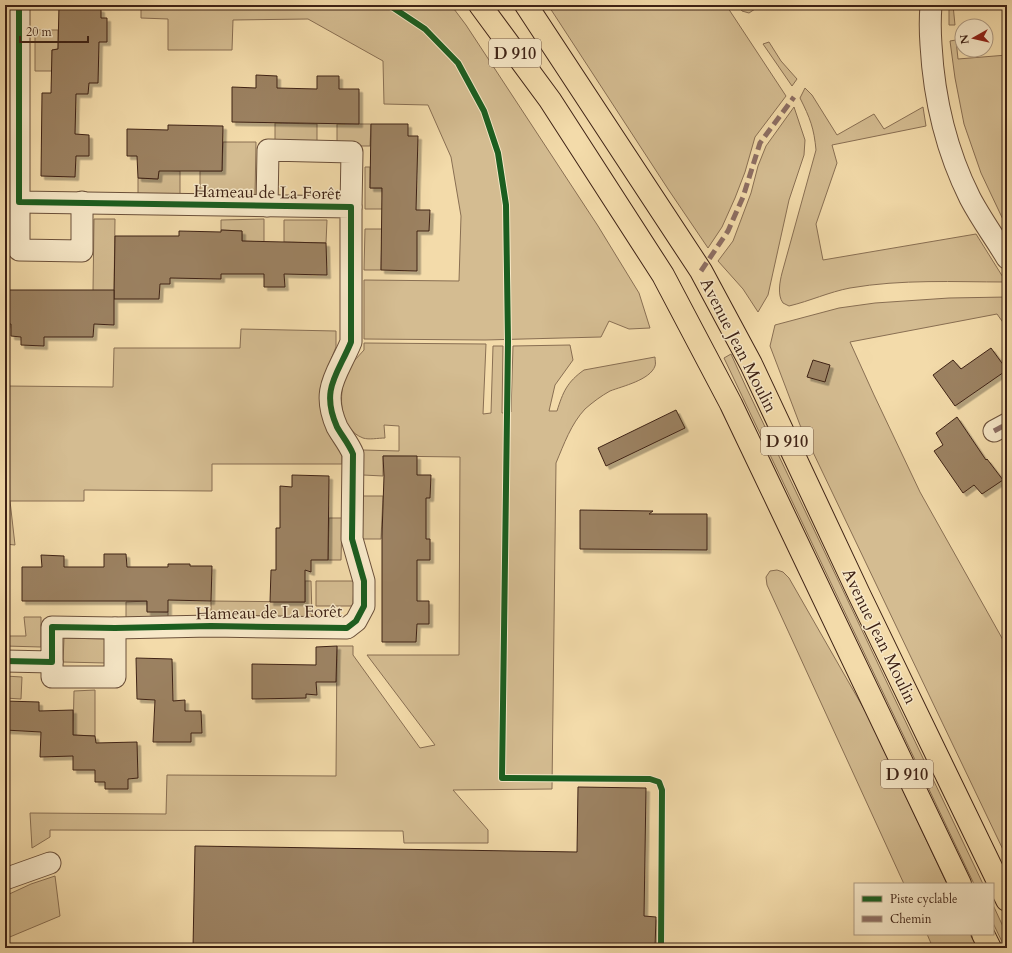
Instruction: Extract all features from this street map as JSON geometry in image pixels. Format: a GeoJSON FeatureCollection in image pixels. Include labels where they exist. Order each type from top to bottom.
{"type":"FeatureCollection","features":[{"type":"Feature","properties":{"kind":"main road","name":"Avenue Jean Moulin"},"geometry":{"type":"LineString","coordinates":[[480,5],[550,100],[663,275],[731,404],[960,883]]}},
{"type":"Feature","properties":{"kind":"main road","name":"Avenue Jean Moulin"},"geometry":{"type":"LineString","coordinates":[[526,5],[701,271],[751,364],[866,608],[1007,900]]}},
{"type":"Feature","properties":{"kind":"main road"},"geometry":{"type":"LineString","coordinates":[[984,935],[990,948]]}},
{"type":"Feature","properties":{"kind":"street"},"geometry":{"type":"LineString","coordinates":[[19,5],[19,250],[82,251],[82,202]]}},
{"type":"Feature","properties":{"kind":"street"},"geometry":{"type":"LineString","coordinates":[[931,5],[932,62],[938,108],[952,156],[971,199],[1007,258]]}},
{"type":"Feature","properties":{"kind":"street","name":"Hameau de La Forêt"},"geometry":{"type":"LineString","coordinates":[[115,628],[115,677],[52,677],[52,627],[115,628],[211,626],[347,628],[356,621],[364,606],[364,581],[352,539],[353,454],[350,446],[337,426],[330,404],[331,385],[338,367],[345,357],[351,342],[352,152],[268,150],[267,206]]}},
{"type":"Feature","properties":{"kind":"street","name":"Hameau de La Forêt"},"geometry":{"type":"LineString","coordinates":[[20,202],[351,207]]}},
{"type":"Feature","properties":{"kind":"street"},"geometry":{"type":"LineString","coordinates":[[5,661],[52,662]]}},
{"type":"Feature","properties":{"kind":"street"},"geometry":{"type":"LineString","coordinates":[[5,880],[50,863]]}},
{"type":"Feature","properties":{"kind":"shaded area"},"geometry":{"type":"Polygon","coordinates":[[[141,5],[451,5],[466,25],[598,226],[639,293],[650,328],[629,329],[609,321],[601,337],[485,340],[364,339],[364,280],[459,281],[461,216],[451,157],[428,105],[384,104],[383,61],[308,19],[233,20],[232,50],[168,50],[168,19],[141,18],[141,5]]]}},
{"type":"Feature","properties":{"kind":"shaded area"},"geometry":{"type":"Polygon","coordinates":[[[548,5],[726,5],[786,96],[755,137],[745,172],[735,198],[722,227],[708,248],[668,189],[548,5]]]}},
{"type":"Feature","properties":{"kind":"shaded area"},"geometry":{"type":"Polygon","coordinates":[[[738,5],[761,5],[749,13],[742,11],[738,5]]]}},
{"type":"Feature","properties":{"kind":"shaded area"},"geometry":{"type":"Polygon","coordinates":[[[949,5],[953,5],[954,25],[949,25],[949,5]]]}},
{"type":"Feature","properties":{"kind":"shaded area"},"geometry":{"type":"Polygon","coordinates":[[[35,30],[58,30],[58,49],[52,50],[52,71],[35,71],[35,30]]]}},
{"type":"Feature","properties":{"kind":"shaded area"},"geometry":{"type":"Polygon","coordinates":[[[954,40],[954,58],[958,59],[994,58],[994,56],[1007,55],[1007,228],[981,173],[964,124],[955,78],[950,41],[954,40]]]}},
{"type":"Feature","properties":{"kind":"shaded area"},"geometry":{"type":"Polygon","coordinates":[[[769,42],[781,61],[797,79],[792,86],[763,44],[769,42]]]}},
{"type":"Feature","properties":{"kind":"shaded area"},"geometry":{"type":"Polygon","coordinates":[[[805,88],[812,95],[837,135],[874,114],[884,129],[923,107],[926,126],[832,145],[837,163],[816,224],[823,260],[976,234],[1006,282],[889,283],[850,288],[789,306],[783,303],[780,296],[781,276],[816,150],[811,123],[800,98],[805,88]]]}},
{"type":"Feature","properties":{"kind":"shaded area"},"geometry":{"type":"Polygon","coordinates":[[[794,107],[805,140],[804,155],[789,200],[768,295],[758,312],[743,289],[718,261],[733,241],[751,193],[758,166],[766,146],[794,107]]]}},
{"type":"Feature","properties":{"kind":"shaded area"},"geometry":{"type":"Polygon","coordinates":[[[275,123],[317,124],[317,145],[275,144],[275,123]]]}},
{"type":"Feature","properties":{"kind":"shaded area"},"geometry":{"type":"Polygon","coordinates":[[[337,124],[371,124],[370,146],[337,146],[337,124]]]}},
{"type":"Feature","properties":{"kind":"shaded area"},"geometry":{"type":"Polygon","coordinates":[[[223,142],[256,142],[255,196],[200,194],[200,171],[222,171],[223,142]]]}},
{"type":"Feature","properties":{"kind":"shaded area"},"geometry":{"type":"Polygon","coordinates":[[[5,158],[7,158],[6,253],[5,253],[5,158]]]}},
{"type":"Feature","properties":{"kind":"shaded area"},"geometry":{"type":"Polygon","coordinates":[[[365,167],[370,167],[370,188],[382,188],[383,209],[365,209],[365,167]]]}},
{"type":"Feature","properties":{"kind":"shaded area"},"geometry":{"type":"Polygon","coordinates":[[[159,170],[180,171],[180,194],[138,194],[138,178],[158,179],[159,170]]]}},
{"type":"Feature","properties":{"kind":"shaded area"},"geometry":{"type":"Polygon","coordinates":[[[94,219],[115,219],[114,291],[93,291],[94,219]]]}},
{"type":"Feature","properties":{"kind":"shaded area"},"geometry":{"type":"Polygon","coordinates":[[[264,219],[264,242],[242,241],[242,231],[221,230],[221,220],[264,219]]]}},
{"type":"Feature","properties":{"kind":"shaded area"},"geometry":{"type":"Polygon","coordinates":[[[284,220],[327,220],[326,243],[284,242],[284,220]]]}},
{"type":"Feature","properties":{"kind":"shaded area"},"geometry":{"type":"Polygon","coordinates":[[[365,229],[382,229],[381,270],[364,270],[365,229]]]}},
{"type":"Feature","properties":{"kind":"shaded area"},"geometry":{"type":"Polygon","coordinates":[[[1007,297],[1007,328],[997,314],[850,342],[920,492],[1007,647],[1007,858],[800,425],[770,346],[775,325],[839,308],[875,303],[949,298],[1007,297]]]}},
{"type":"Feature","properties":{"kind":"shaded area"},"geometry":{"type":"Polygon","coordinates":[[[241,329],[336,331],[336,347],[322,381],[320,395],[324,422],[331,438],[342,454],[342,464],[212,464],[212,491],[84,490],[84,501],[10,501],[15,545],[5,544],[5,386],[113,387],[114,348],[240,348],[241,329]]]}},
{"type":"Feature","properties":{"kind":"shaded area"},"geometry":{"type":"Polygon","coordinates":[[[364,343],[486,344],[483,414],[491,413],[493,346],[503,346],[502,413],[511,412],[513,346],[570,345],[573,360],[555,385],[549,411],[557,411],[566,388],[578,374],[584,370],[655,357],[655,366],[648,375],[636,382],[610,391],[585,409],[572,428],[556,463],[552,789],[453,790],[488,830],[488,843],[404,843],[403,831],[50,830],[50,837],[32,848],[30,813],[166,814],[167,775],[336,776],[337,646],[353,646],[353,655],[420,748],[435,745],[367,655],[459,655],[460,457],[383,456],[383,476],[363,475],[363,450],[399,451],[399,426],[384,425],[385,438],[365,439],[355,434],[349,427],[342,411],[343,383],[347,371],[364,350],[364,343]]]}},
{"type":"Feature","properties":{"kind":"shaded area"},"geometry":{"type":"Polygon","coordinates":[[[731,354],[983,883],[974,883],[724,358],[731,354]]]}},
{"type":"Feature","properties":{"kind":"shaded area"},"geometry":{"type":"Polygon","coordinates":[[[363,496],[383,496],[381,539],[362,539],[363,496]]]}},
{"type":"Feature","properties":{"kind":"shaded area"},"geometry":{"type":"Polygon","coordinates":[[[329,518],[342,518],[341,560],[328,560],[329,518]]]}},
{"type":"Feature","properties":{"kind":"shaded area"},"geometry":{"type":"Polygon","coordinates":[[[777,570],[783,572],[789,578],[868,716],[947,883],[904,883],[767,585],[766,577],[770,571],[777,570]]]}},
{"type":"Feature","properties":{"kind":"shaded area"},"geometry":{"type":"Polygon","coordinates":[[[305,581],[311,581],[312,617],[211,615],[211,601],[305,602],[305,581]]]}},
{"type":"Feature","properties":{"kind":"shaded area"},"geometry":{"type":"Polygon","coordinates":[[[316,581],[354,581],[353,606],[316,606],[316,581]]]}},
{"type":"Feature","properties":{"kind":"shaded area"},"geometry":{"type":"Polygon","coordinates":[[[147,601],[147,611],[168,612],[168,619],[126,619],[126,602],[147,601]]]}},
{"type":"Feature","properties":{"kind":"shaded area"},"geometry":{"type":"Polygon","coordinates":[[[24,617],[41,617],[41,647],[5,646],[5,636],[26,636],[24,617]]]}},
{"type":"Feature","properties":{"kind":"shaded area"},"geometry":{"type":"Polygon","coordinates":[[[64,638],[106,639],[106,663],[63,662],[64,638]]]}},
{"type":"Feature","properties":{"kind":"shaded area"},"geometry":{"type":"Polygon","coordinates":[[[5,676],[22,677],[21,699],[5,698],[5,676]]]}},
{"type":"Feature","properties":{"kind":"shaded area"},"geometry":{"type":"Polygon","coordinates":[[[95,690],[95,736],[73,735],[74,691],[95,690]]]}},
{"type":"Feature","properties":{"kind":"shaded area"},"geometry":{"type":"Polygon","coordinates":[[[55,876],[60,916],[5,939],[5,896],[31,884],[55,876]]]}},
{"type":"Feature","properties":{"kind":"shaded area"},"geometry":{"type":"Polygon","coordinates":[[[994,907],[1007,935],[1007,948],[1005,948],[994,925],[994,907]]]}},
{"type":"Feature","properties":{"kind":"shaded area"},"geometry":{"type":"Polygon","coordinates":[[[927,935],[970,935],[977,948],[933,948],[927,935]]]}},
{"type":"Feature","properties":{"kind":"building"},"geometry":{"type":"Polygon","coordinates":[[[59,5],[89,5],[89,8],[101,9],[101,18],[107,18],[107,42],[99,42],[98,83],[89,83],[88,94],[76,94],[75,134],[89,135],[89,156],[76,156],[75,177],[41,176],[42,93],[51,93],[52,50],[58,49],[59,5]]]}},
{"type":"Feature","properties":{"kind":"building"},"geometry":{"type":"Polygon","coordinates":[[[256,75],[277,76],[277,88],[317,89],[317,76],[339,76],[339,89],[359,89],[359,124],[232,122],[232,87],[256,88],[256,75]]]}},
{"type":"Feature","properties":{"kind":"building"},"geometry":{"type":"Polygon","coordinates":[[[371,124],[408,124],[408,136],[418,136],[416,210],[430,210],[429,231],[417,231],[417,271],[381,270],[382,188],[370,188],[371,124]]]}},
{"type":"Feature","properties":{"kind":"building"},"geometry":{"type":"Polygon","coordinates":[[[168,125],[223,126],[222,171],[159,171],[158,179],[138,178],[137,156],[127,156],[127,129],[168,130],[168,125]]]}},
{"type":"Feature","properties":{"kind":"building"},"geometry":{"type":"Polygon","coordinates":[[[221,230],[242,231],[242,241],[326,243],[327,275],[284,274],[285,287],[264,287],[264,274],[221,274],[221,279],[170,278],[170,284],[160,284],[159,299],[114,299],[115,236],[179,236],[179,231],[221,232],[221,230]]]}},
{"type":"Feature","properties":{"kind":"building"},"geometry":{"type":"Polygon","coordinates":[[[5,290],[114,290],[114,325],[94,324],[93,337],[44,337],[44,346],[21,345],[21,337],[11,336],[11,324],[5,324],[5,290]]]}},
{"type":"Feature","properties":{"kind":"building"},"geometry":{"type":"Polygon","coordinates":[[[991,348],[1007,370],[955,406],[933,375],[953,360],[961,369],[991,348]]]}},
{"type":"Feature","properties":{"kind":"building"},"geometry":{"type":"Polygon","coordinates":[[[813,360],[830,365],[825,382],[807,377],[813,360]]]}},
{"type":"Feature","properties":{"kind":"building"},"geometry":{"type":"Polygon","coordinates":[[[676,410],[685,428],[606,466],[598,448],[676,410]]]}},
{"type":"Feature","properties":{"kind":"building"},"geometry":{"type":"Polygon","coordinates":[[[957,417],[986,460],[987,459],[1003,480],[982,494],[974,485],[963,493],[934,451],[943,445],[936,433],[957,417]]]}},
{"type":"Feature","properties":{"kind":"building"},"geometry":{"type":"Polygon","coordinates":[[[383,456],[417,456],[417,475],[431,475],[430,498],[426,498],[426,539],[430,539],[430,560],[417,560],[417,601],[429,601],[429,624],[417,624],[416,642],[382,642],[383,456]]]}},
{"type":"Feature","properties":{"kind":"building"},"geometry":{"type":"Polygon","coordinates":[[[292,475],[329,476],[328,560],[311,560],[311,572],[305,570],[305,602],[270,602],[271,570],[276,570],[276,528],[280,528],[280,486],[292,487],[292,475]]]}},
{"type":"Feature","properties":{"kind":"building"},"geometry":{"type":"Polygon","coordinates":[[[580,510],[653,511],[649,514],[707,514],[707,550],[580,549],[580,510]]]}},
{"type":"Feature","properties":{"kind":"building"},"geometry":{"type":"Polygon","coordinates":[[[104,554],[126,554],[127,567],[168,567],[168,564],[212,566],[211,601],[168,600],[168,612],[147,612],[147,601],[22,601],[22,567],[42,567],[41,555],[64,556],[64,567],[104,567],[104,554]]]}},
{"type":"Feature","properties":{"kind":"building"},"geometry":{"type":"Polygon","coordinates":[[[337,646],[336,682],[316,682],[317,695],[306,694],[306,698],[252,699],[252,664],[316,665],[316,647],[337,646]]]}},
{"type":"Feature","properties":{"kind":"building"},"geometry":{"type":"Polygon","coordinates":[[[136,658],[172,659],[173,701],[185,700],[185,711],[201,711],[202,733],[191,733],[191,742],[153,742],[155,700],[137,699],[136,658]]]}},
{"type":"Feature","properties":{"kind":"building"},"geometry":{"type":"Polygon","coordinates":[[[5,701],[39,702],[39,711],[73,710],[73,735],[95,736],[96,743],[137,742],[138,778],[128,779],[128,789],[105,789],[105,782],[95,782],[95,770],[73,770],[73,756],[40,757],[41,732],[5,730],[5,701]]]}},
{"type":"Feature","properties":{"kind":"building"},"geometry":{"type":"Polygon","coordinates":[[[578,787],[646,788],[644,916],[656,917],[655,948],[193,948],[195,846],[577,852],[578,787]]]}},
{"type":"Feature","properties":{"kind":"marked path"},"geometry":{"type":"LineString","coordinates":[[701,271],[728,231],[743,197],[760,143],[794,97]]}},
{"type":"Feature","properties":{"kind":"marked path"},"geometry":{"type":"LineString","coordinates":[[994,431],[1007,424]]}},
{"type":"Feature","properties":{"kind":"cycle path"},"geometry":{"type":"LineString","coordinates":[[5,661],[52,662],[52,627],[115,628],[211,626],[347,628],[356,621],[364,606],[364,581],[352,539],[353,454],[337,427],[332,414],[330,402],[336,373],[351,342],[351,207],[19,202],[19,5]]}},
{"type":"Feature","properties":{"kind":"cycle path"},"geometry":{"type":"LineString","coordinates":[[389,5],[425,29],[458,63],[484,111],[498,153],[506,205],[508,342],[502,778],[650,779],[659,782],[662,790],[661,948]]}}]}
